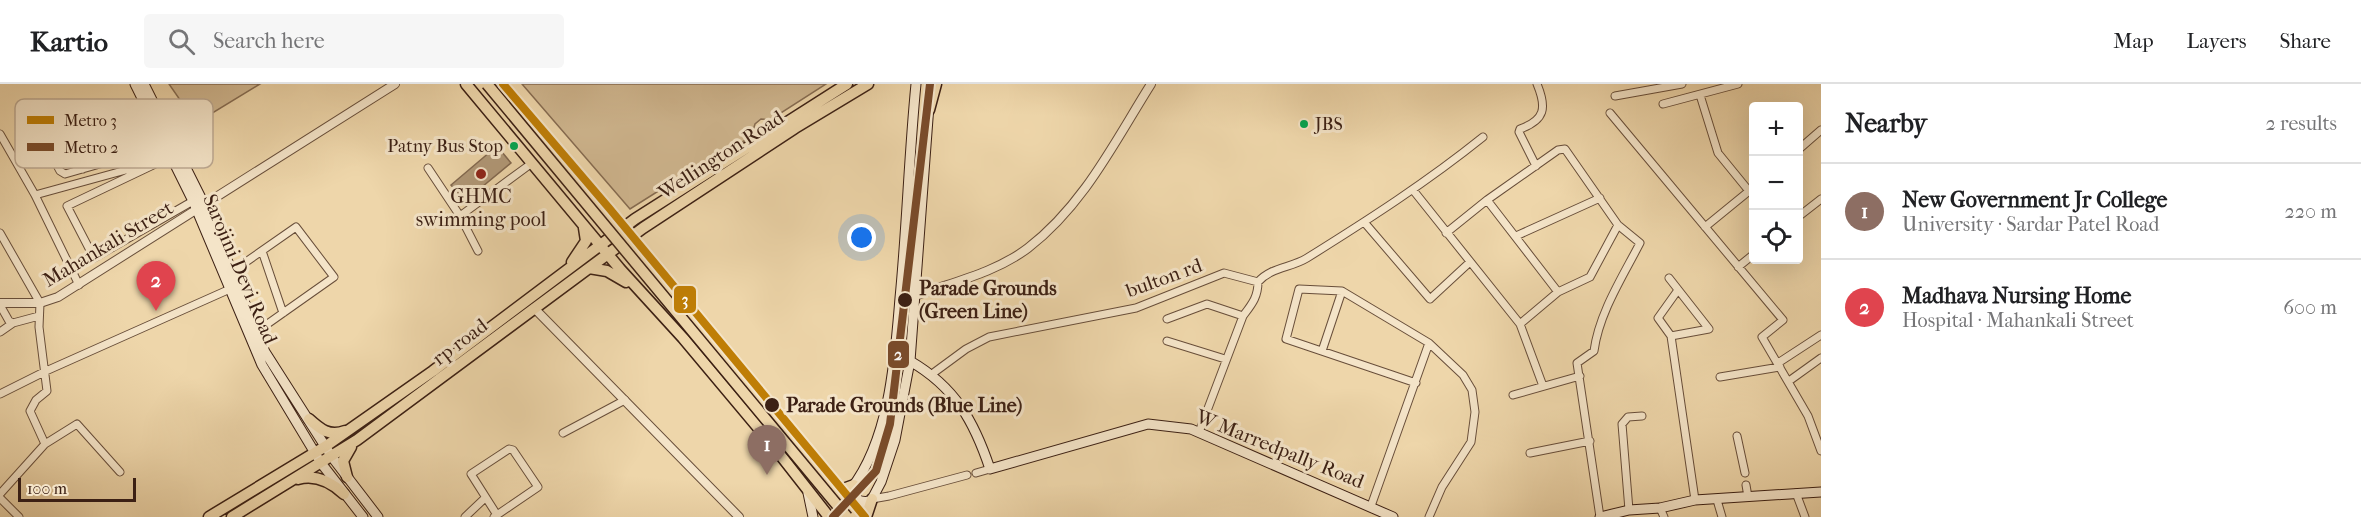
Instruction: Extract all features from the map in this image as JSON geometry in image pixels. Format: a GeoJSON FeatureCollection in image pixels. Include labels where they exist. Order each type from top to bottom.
{"type":"FeatureCollection","features":[{"type":"Feature","properties":{"kind":"main road","name":"Sarojini Devi Road"},"geometry":{"type":"LineString","coordinates":[[135,84],[143,99]]}},
{"type":"Feature","properties":{"kind":"main road","name":"Sarojini Devi Road"},"geometry":{"type":"LineString","coordinates":[[144,84],[151,99]]}},
{"type":"Feature","properties":{"kind":"main road"},"geometry":{"type":"LineString","coordinates":[[466,84],[582,224],[725,389],[814,498],[832,516]]}},
{"type":"Feature","properties":{"kind":"main road"},"geometry":{"type":"LineString","coordinates":[[479,84],[832,516]]}},
{"type":"Feature","properties":{"kind":"main road"},"geometry":{"type":"LineString","coordinates":[[487,84],[856,517]]}},
{"type":"Feature","properties":{"kind":"main road"},"geometry":{"type":"LineString","coordinates":[[497,84],[558,159],[742,374],[856,517]]}},
{"type":"Feature","properties":{"kind":"main road","name":"rp road"},"geometry":{"type":"LineString","coordinates":[[209,517],[326,446],[441,366],[619,230],[847,84]]}},
{"type":"Feature","properties":{"kind":"main road","name":"Wellington Road"},"geometry":{"type":"LineString","coordinates":[[608,254],[795,128],[868,84]]}},
{"type":"Feature","properties":{"kind":"main road"},"geometry":{"type":"LineString","coordinates":[[832,516],[869,462],[878,440],[895,356],[908,217],[916,84]]}},
{"type":"Feature","properties":{"kind":"main road"},"geometry":{"type":"LineString","coordinates":[[856,517],[871,500],[881,482],[895,440],[910,361],[931,84]]}},
{"type":"Feature","properties":{"kind":"main road"},"geometry":{"type":"LineString","coordinates":[[929,110],[936,84]]}},
{"type":"Feature","properties":{"kind":"main road"},"geometry":{"type":"LineString","coordinates":[[540,173],[558,159]]}},
{"type":"Feature","properties":{"kind":"main road","name":"Sarojini Devi Road"},"geometry":{"type":"LineString","coordinates":[[176,168],[232,271],[265,352],[332,457],[378,517]]}},
{"type":"Feature","properties":{"kind":"main road","name":"Sarojini Devi Road"},"geometry":{"type":"LineString","coordinates":[[181,168],[262,365],[321,463],[363,517]]}},
{"type":"Feature","properties":{"kind":"main road"},"geometry":{"type":"LineString","coordinates":[[567,270],[586,241],[582,224]]}},
{"type":"Feature","properties":{"kind":"main road","name":"rp road"},"geometry":{"type":"LineString","coordinates":[[232,517],[357,440],[608,254]]}},
{"type":"Feature","properties":{"kind":"main road"},"geometry":{"type":"LineString","coordinates":[[589,268],[607,271],[641,292]]}},
{"type":"Feature","properties":{"kind":"main road"},"geometry":{"type":"LineString","coordinates":[[910,361],[932,374],[967,414],[980,440],[990,469]]}},
{"type":"Feature","properties":{"kind":"main road"},"geometry":{"type":"LineString","coordinates":[[725,389],[742,374]]}},
{"type":"Feature","properties":{"kind":"main road"},"geometry":{"type":"LineString","coordinates":[[309,419],[324,432],[330,434],[350,429]]}},
{"type":"Feature","properties":{"kind":"main road","name":"W Marredpally Road"},"geometry":{"type":"LineString","coordinates":[[990,469],[1148,424],[1191,429],[1393,517]]}},
{"type":"Feature","properties":{"kind":"main road"},"geometry":{"type":"LineString","coordinates":[[347,477],[343,460],[357,440]]}},
{"type":"Feature","properties":{"kind":"main road"},"geometry":{"type":"LineString","coordinates":[[292,481],[315,477],[326,480],[344,494]]}},
{"type":"Feature","properties":{"kind":"main road"},"geometry":{"type":"LineString","coordinates":[[804,485],[811,498],[813,517]]}},
{"type":"Feature","properties":{"kind":"main road"},"geometry":{"type":"LineString","coordinates":[[853,485],[853,495],[857,500],[862,502],[871,500]]}},
{"type":"Feature","properties":{"kind":"main road"},"geometry":{"type":"LineString","coordinates":[[834,487],[843,489],[853,485]]}},
{"type":"Feature","properties":{"kind":"main road"},"geometry":{"type":"LineString","coordinates":[[814,498],[825,503],[830,501],[834,496],[834,487]]}},
{"type":"Feature","properties":{"kind":"main road"},"geometry":{"type":"LineString","coordinates":[[1600,517],[1629,510],[1662,512],[1695,500],[1821,492]]}},
{"type":"Feature","properties":{"kind":"street","name":"Mahankali Street"},"geometry":{"type":"LineString","coordinates":[[0,304],[40,303],[58,297],[198,205],[395,84]]}},
{"type":"Feature","properties":{"kind":"street"},"geometry":{"type":"LineString","coordinates":[[915,296],[973,277],[1035,242],[1064,215],[1105,162],[1152,84]]}},
{"type":"Feature","properties":{"kind":"street"},"geometry":{"type":"LineString","coordinates":[[1536,166],[1519,132],[1520,129],[1534,124],[1541,114],[1542,106],[1537,84]]}},
{"type":"Feature","properties":{"kind":"street"},"geometry":{"type":"LineString","coordinates":[[1616,96],[1648,87],[1682,84]]}},
{"type":"Feature","properties":{"kind":"street"},"geometry":{"type":"LineString","coordinates":[[1663,104],[1738,84]]}},
{"type":"Feature","properties":{"kind":"street"},"geometry":{"type":"LineString","coordinates":[[1700,95],[1718,153],[1749,187]]}},
{"type":"Feature","properties":{"kind":"street"},"geometry":{"type":"LineString","coordinates":[[1610,113],[1783,320],[1762,337],[1808,416],[1821,451]]}},
{"type":"Feature","properties":{"kind":"street"},"geometry":{"type":"LineString","coordinates":[[1803,146],[1821,130]]}},
{"type":"Feature","properties":{"kind":"street"},"geometry":{"type":"LineString","coordinates":[[0,134],[15,160]]}},
{"type":"Feature","properties":{"kind":"street"},"geometry":{"type":"LineString","coordinates":[[1199,432],[1243,316],[1254,301],[1258,291],[1258,282],[1266,273],[1304,260],[1413,190],[1483,137]]}},
{"type":"Feature","properties":{"kind":"street"},"geometry":{"type":"LineString","coordinates":[[1446,233],[1486,200],[1558,150],[1565,149],[1570,152],[1618,225],[1640,243],[1612,299],[1595,339],[1594,351],[1576,363],[1580,376],[1600,517]]}},
{"type":"Feature","properties":{"kind":"street"},"geometry":{"type":"LineString","coordinates":[[460,216],[532,163]]}},
{"type":"Feature","properties":{"kind":"street"},"geometry":{"type":"LineString","coordinates":[[20,168],[78,285]]}},
{"type":"Feature","properties":{"kind":"street"},"geometry":{"type":"LineString","coordinates":[[59,168],[62,173],[87,168]]}},
{"type":"Feature","properties":{"kind":"street"},"geometry":{"type":"LineString","coordinates":[[35,195],[126,170],[142,168]]}},
{"type":"Feature","properties":{"kind":"street"},"geometry":{"type":"LineString","coordinates":[[148,168],[67,206],[94,258],[198,205]]}},
{"type":"Feature","properties":{"kind":"street"},"geometry":{"type":"LineString","coordinates":[[428,168],[460,216],[478,250]]}},
{"type":"Feature","properties":{"kind":"street"},"geometry":{"type":"LineString","coordinates":[[1413,190],[1520,324],[1543,386]]}},
{"type":"Feature","properties":{"kind":"street"},"geometry":{"type":"LineString","coordinates":[[1705,227],[1749,191]]}},
{"type":"Feature","properties":{"kind":"street"},"geometry":{"type":"LineString","coordinates":[[1516,236],[1600,198]]}},
{"type":"Feature","properties":{"kind":"street"},"geometry":{"type":"LineString","coordinates":[[1803,213],[1821,199]]}},
{"type":"Feature","properties":{"kind":"street"},"geometry":{"type":"LineString","coordinates":[[1486,200],[1558,292]]}},
{"type":"Feature","properties":{"kind":"street"},"geometry":{"type":"LineString","coordinates":[[1364,222],[1430,299],[1470,262]]}},
{"type":"Feature","properties":{"kind":"street"},"geometry":{"type":"LineString","coordinates":[[1520,324],[1558,292],[1590,277],[1618,225]]}},
{"type":"Feature","properties":{"kind":"street"},"geometry":{"type":"LineString","coordinates":[[232,271],[296,227],[334,277],[256,332]]}},
{"type":"Feature","properties":{"kind":"street"},"geometry":{"type":"LineString","coordinates":[[0,233],[40,303],[39,327],[47,391],[36,400],[30,411],[45,444]]}},
{"type":"Feature","properties":{"kind":"street"},"geometry":{"type":"LineString","coordinates":[[262,251],[283,313]]}},
{"type":"Feature","properties":{"kind":"street"},"geometry":{"type":"LineString","coordinates":[[1738,267],[1749,258]]}},
{"type":"Feature","properties":{"kind":"street","name":"bulton rd"},"geometry":{"type":"LineString","coordinates":[[932,374],[966,349],[989,337],[1136,308],[1224,273],[1258,282]]}},
{"type":"Feature","properties":{"kind":"street"},"geometry":{"type":"LineString","coordinates":[[1669,278],[1709,329],[1671,336]]}},
{"type":"Feature","properties":{"kind":"street"},"geometry":{"type":"LineString","coordinates":[[0,394],[46,371],[230,289]]}},
{"type":"Feature","properties":{"kind":"street"},"geometry":{"type":"LineString","coordinates":[[1416,383],[1286,339],[1299,289],[1342,291],[1429,343],[1463,375],[1472,390],[1475,412],[1471,442],[1442,487],[1430,517]]}},
{"type":"Feature","properties":{"kind":"street"},"geometry":{"type":"LineString","coordinates":[[1678,290],[1658,318],[1671,336],[1695,500]]}},
{"type":"Feature","properties":{"kind":"street"},"geometry":{"type":"LineString","coordinates":[[1322,351],[1342,291]]}},
{"type":"Feature","properties":{"kind":"street"},"geometry":{"type":"LineString","coordinates":[[0,304],[9,321],[13,323]]}},
{"type":"Feature","properties":{"kind":"street"},"geometry":{"type":"LineString","coordinates":[[1167,319],[1207,304],[1243,316]]}},
{"type":"Feature","properties":{"kind":"street"},"geometry":{"type":"LineString","coordinates":[[534,308],[739,517]]}},
{"type":"Feature","properties":{"kind":"street"},"geometry":{"type":"LineString","coordinates":[[0,332],[13,323],[39,316]]}},
{"type":"Feature","properties":{"kind":"street"},"geometry":{"type":"LineString","coordinates":[[1720,377],[1779,365],[1821,335]]}},
{"type":"Feature","properties":{"kind":"street"},"geometry":{"type":"LineString","coordinates":[[1167,341],[1225,359]]}},
{"type":"Feature","properties":{"kind":"street"},"geometry":{"type":"LineString","coordinates":[[1371,506],[1429,343]]}},
{"type":"Feature","properties":{"kind":"street"},"geometry":{"type":"LineString","coordinates":[[1789,381],[1821,358]]}},
{"type":"Feature","properties":{"kind":"street"},"geometry":{"type":"LineString","coordinates":[[1513,395],[1580,376]]}},
{"type":"Feature","properties":{"kind":"street"},"geometry":{"type":"LineString","coordinates":[[563,433],[625,400]]}},
{"type":"Feature","properties":{"kind":"street"},"geometry":{"type":"LineString","coordinates":[[1629,510],[1622,424],[1628,417],[1642,416]]}},
{"type":"Feature","properties":{"kind":"street"},"geometry":{"type":"LineString","coordinates":[[18,517],[0,496],[45,444],[77,424],[120,472]]}},
{"type":"Feature","properties":{"kind":"street"},"geometry":{"type":"LineString","coordinates":[[1737,436],[1745,473]]}},
{"type":"Feature","properties":{"kind":"street"},"geometry":{"type":"LineString","coordinates":[[1530,453],[1590,441]]}},
{"type":"Feature","properties":{"kind":"street"},"geometry":{"type":"LineString","coordinates":[[509,449],[513,450],[538,487],[495,516],[471,474],[509,449]]}},
{"type":"Feature","properties":{"kind":"street","name":"W Marredpally Road"},"geometry":{"type":"LineString","coordinates":[[976,473],[990,469]]}},
{"type":"Feature","properties":{"kind":"street"},"geometry":{"type":"LineString","coordinates":[[871,500],[967,475]]}},
{"type":"Feature","properties":{"kind":"street"},"geometry":{"type":"LineString","coordinates":[[1746,485],[1748,497]]}},
{"type":"Feature","properties":{"kind":"street"},"geometry":{"type":"LineString","coordinates":[[1796,493],[1805,517]]}},
{"type":"Feature","properties":{"kind":"street"},"geometry":{"type":"LineString","coordinates":[[465,517],[485,498]]}},
{"type":"Feature","properties":{"kind":"street"},"geometry":{"type":"LineString","coordinates":[[1717,500],[1722,517]]}},
{"type":"Feature","properties":{"kind":"shaded area"},"geometry":{"type":"Polygon","coordinates":[[[169,84],[260,84],[213,113],[213,99],[179,99],[169,84]]]}},
{"type":"Feature","properties":{"kind":"shaded area"},"geometry":{"type":"Polygon","coordinates":[[[522,84],[826,84],[770,120],[761,119],[755,124],[753,131],[747,134],[749,138],[711,161],[709,159],[630,209],[522,84]]]}},
{"type":"Feature","properties":{"kind":"shaded area","name":"GHMC swimming pool"},"geometry":{"type":"Polygon","coordinates":[[[497,146],[511,163],[465,201],[451,185],[497,146]]]}},
{"type":"Feature","properties":{"kind":"metro line","name":"3"},"geometry":{"type":"LineString","coordinates":[[503,84],[865,517]]}},
{"type":"Feature","properties":{"kind":"metro line","name":"2"},"geometry":{"type":"LineString","coordinates":[[833,517],[876,471],[890,424],[930,84]]}},
{"type":"Feature","properties":{"kind":"place","name":"JBS"},"geometry":{"type":"Point","coordinates":[1304,124]}},
{"type":"Feature","properties":{"kind":"place","name":"Patny Bus Stop"},"geometry":{"type":"Point","coordinates":[514,146]}},
{"type":"Feature","properties":{"kind":"place","name":"GHMC swimming pool"},"geometry":{"type":"Point","coordinates":[481,174]}},
{"type":"Feature","properties":{"kind":"place","name":"Parade Grounds (Green Line)"},"geometry":{"type":"Point","coordinates":[905,300]}},
{"type":"Feature","properties":{"kind":"place","name":"Madhava Nursing Home"},"geometry":{"type":"Point","coordinates":[156,311]}},
{"type":"Feature","properties":{"kind":"place","name":"Parade Grounds (Blue Line)"},"geometry":{"type":"Point","coordinates":[772,405]}},
{"type":"Feature","properties":{"kind":"place","name":"New Government Jr College"},"geometry":{"type":"Point","coordinates":[767,475]}}]}
